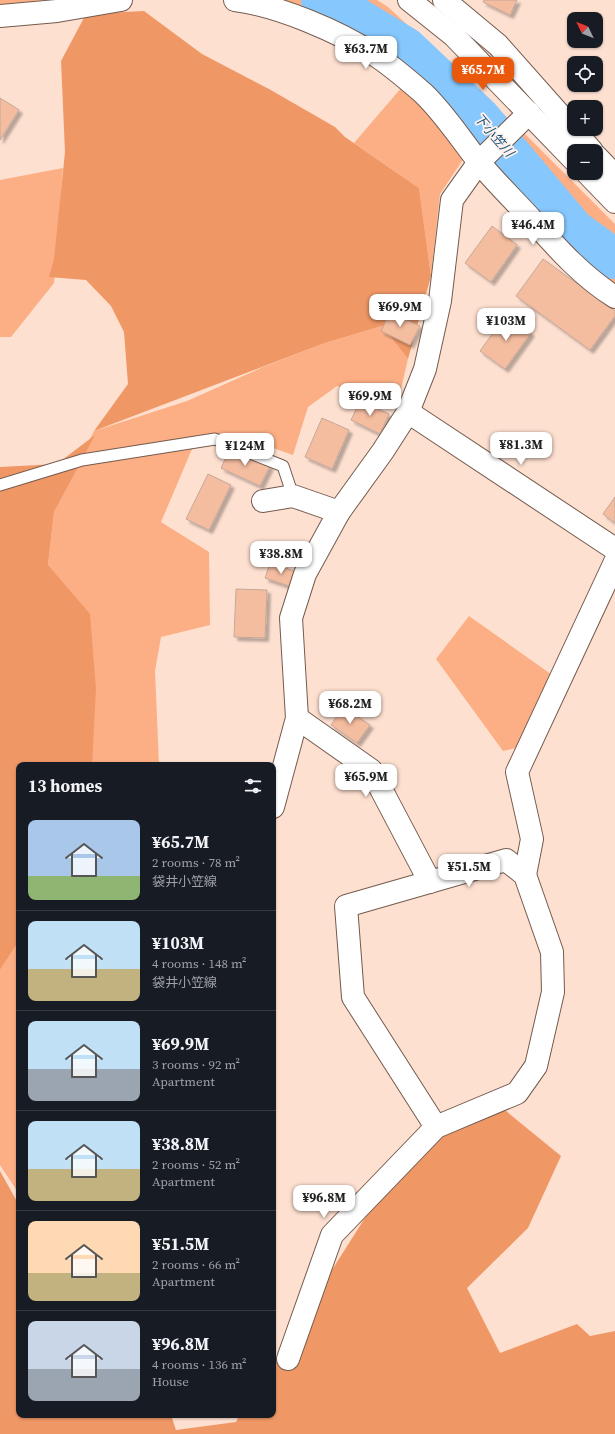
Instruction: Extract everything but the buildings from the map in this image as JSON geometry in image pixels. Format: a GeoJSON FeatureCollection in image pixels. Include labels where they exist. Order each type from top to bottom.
{"type":"FeatureCollection","features":[{"type":"Feature","properties":{"kind":"street"},"geometry":{"type":"LineString","coordinates":[[0,16],[57,11],[121,0]]}},
{"type":"Feature","properties":{"kind":"street"},"geometry":{"type":"LineString","coordinates":[[235,0],[271,8],[315,24],[375,55],[423,93],[448,121],[479,162],[568,259],[601,288],[615,297]]}},
{"type":"Feature","properties":{"kind":"street"},"geometry":{"type":"LineString","coordinates":[[409,0],[454,36],[567,153]]}},
{"type":"Feature","properties":{"kind":"street"},"geometry":{"type":"LineString","coordinates":[[449,2],[498,45],[586,144]]}},
{"type":"Feature","properties":{"kind":"street"},"geometry":{"type":"LineString","coordinates":[[276,796],[297,718],[291,618],[305,574],[338,512],[383,452],[408,412],[425,369],[438,309],[452,200],[479,162],[529,113]]}},
{"type":"Feature","properties":{"kind":"street"},"geometry":{"type":"LineString","coordinates":[[603,163],[615,176]]}},
{"type":"Feature","properties":{"kind":"street"},"geometry":{"type":"LineString","coordinates":[[594,180],[615,202]]}},
{"type":"Feature","properties":{"kind":"street"},"geometry":{"type":"LineString","coordinates":[[408,412],[615,549]]}},
{"type":"Feature","properties":{"kind":"street"},"geometry":{"type":"LineString","coordinates":[[263,501],[293,496],[338,512]]}},
{"type":"Feature","properties":{"kind":"street"},"geometry":{"type":"LineString","coordinates":[[288,1359],[332,1235],[436,1127],[517,1093],[536,1066],[553,992],[552,952],[525,874],[532,838],[517,772],[615,562]]}},
{"type":"Feature","properties":{"kind":"street"},"geometry":{"type":"LineString","coordinates":[[297,718],[371,770],[430,882]]}},
{"type":"Feature","properties":{"kind":"street"},"geometry":{"type":"LineString","coordinates":[[436,1127],[353,997],[346,906],[506,860],[525,874]]}},
{"type":"Feature","properties":{"kind":"lane"},"geometry":{"type":"LineString","coordinates":[[0,485],[82,460],[215,439],[283,466],[293,496]]}},
{"type":"Feature","properties":{"kind":"shaded area"},"geometry":{"type":"Polygon","coordinates":[[[0,0],[45,0],[0,6],[0,0]]]}},
{"type":"Feature","properties":{"kind":"shaded area"},"geometry":{"type":"Polygon","coordinates":[[[260,0],[377,0],[388,7],[525,134],[567,176],[567,180],[571,180],[615,224],[615,285],[607,280],[492,163],[443,102],[260,0]]]}},
{"type":"Feature","properties":{"kind":"shaded area"},"geometry":{"type":"Polygon","coordinates":[[[144,11],[202,54],[269,89],[335,127],[345,137],[419,188],[431,276],[408,359],[382,326],[325,343],[94,431],[128,384],[124,332],[111,306],[86,280],[49,277],[54,259],[65,152],[61,61],[86,14],[144,11]]]}},
{"type":"Feature","properties":{"kind":"shaded area"},"geometry":{"type":"Polygon","coordinates":[[[402,87],[436,116],[466,155],[440,194],[431,276],[419,188],[354,143],[402,87]]]}},
{"type":"Feature","properties":{"kind":"shaded area"},"geometry":{"type":"Polygon","coordinates":[[[63,168],[54,283],[11,337],[0,337],[0,180],[63,168]]]}},
{"type":"Feature","properties":{"kind":"shaded area"},"geometry":{"type":"Polygon","coordinates":[[[382,326],[408,359],[397,406],[337,386],[308,407],[293,455],[239,436],[195,442],[161,522],[209,552],[210,625],[161,637],[155,671],[159,762],[90,762],[48,565],[54,512],[94,431],[187,401],[263,367],[325,343],[382,326]]]}},
{"type":"Feature","properties":{"kind":"shaded area"},"geometry":{"type":"Polygon","coordinates":[[[95,435],[54,512],[48,565],[90,614],[96,689],[92,762],[16,762],[16,946],[0,970],[0,467],[57,464],[95,435]]]}},
{"type":"Feature","properties":{"kind":"shaded area"},"geometry":{"type":"Polygon","coordinates":[[[469,616],[555,677],[516,748],[503,751],[436,659],[469,616]]]}},
{"type":"Feature","properties":{"kind":"shaded area"},"geometry":{"type":"Polygon","coordinates":[[[16,946],[16,1189],[0,1165],[0,970],[16,946]]]}},
{"type":"Feature","properties":{"kind":"shaded area"},"geometry":{"type":"Polygon","coordinates":[[[495,1102],[561,1156],[528,1228],[467,1288],[500,1353],[577,1324],[590,1336],[615,1331],[615,1434],[0,1434],[0,1171],[16,1200],[16,1418],[172,1418],[176,1430],[236,1422],[238,1418],[276,1418],[276,1358],[427,1120],[495,1102]]]}},
{"type":"Feature","properties":{"kind":"waterway","name":"下小笠川"},"geometry":{"type":"LineString","coordinates":[[321,0],[358,18],[406,47],[480,117],[575,230],[615,259]]}}]}
